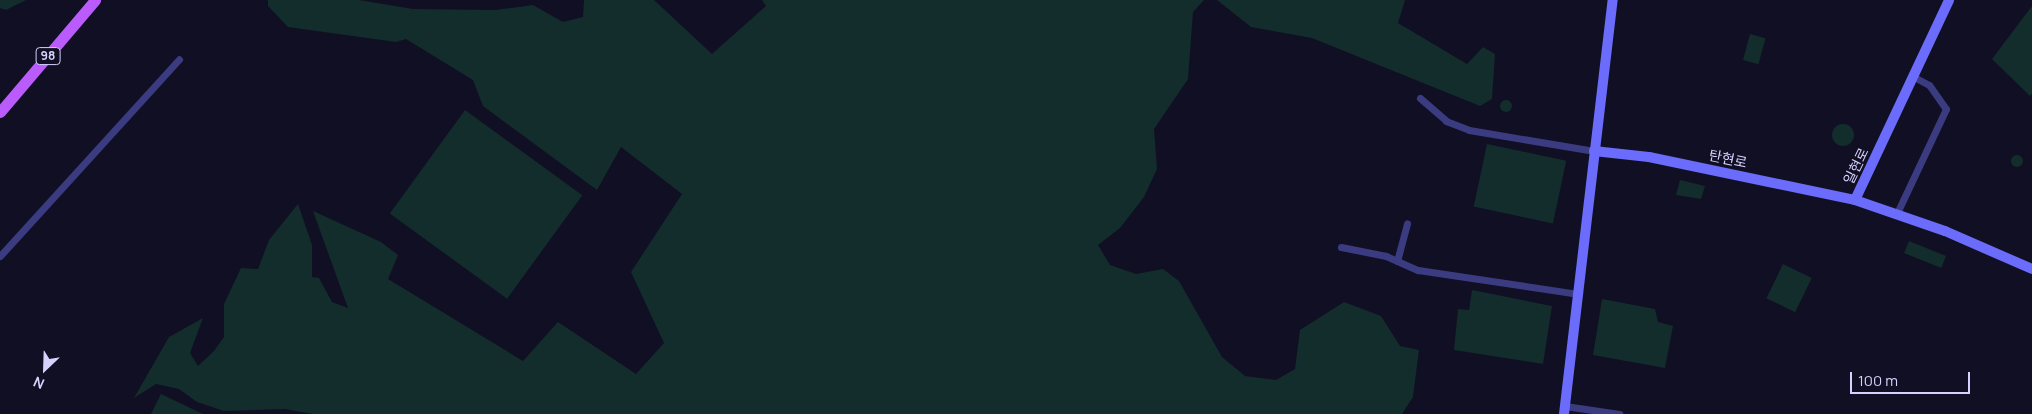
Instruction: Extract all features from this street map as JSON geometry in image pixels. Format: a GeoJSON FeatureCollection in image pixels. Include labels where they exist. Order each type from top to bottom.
{"type":"FeatureCollection","features":[{"type":"Feature","properties":{"kind":"main road","name":"98"},"geometry":{"type":"LineString","coordinates":[[0,112],[95,0]]}},
{"type":"Feature","properties":{"kind":"main road"},"geometry":{"type":"LineString","coordinates":[[1564,410],[1613,0]]}},
{"type":"Feature","properties":{"kind":"main road","name":"일현로"},"geometry":{"type":"LineString","coordinates":[[1949,0],[1855,200],[1897,213],[2032,269]]}},
{"type":"Feature","properties":{"kind":"main road","name":"탄현로"},"geometry":{"type":"LineString","coordinates":[[1594,151],[1649,157],[1855,200]]}},
{"type":"Feature","properties":{"kind":"street"},"geometry":{"type":"LineString","coordinates":[[0,256],[179,59]]}},
{"type":"Feature","properties":{"kind":"street"},"geometry":{"type":"LineString","coordinates":[[1897,213],[1946,109],[1929,85],[1914,77]]}},
{"type":"Feature","properties":{"kind":"street","name":"탄현로"},"geometry":{"type":"LineString","coordinates":[[1420,98],[1446,121],[1469,130],[1594,151]]}},
{"type":"Feature","properties":{"kind":"street"},"geometry":{"type":"LineString","coordinates":[[1397,261],[1407,223]]}},
{"type":"Feature","properties":{"kind":"street"},"geometry":{"type":"LineString","coordinates":[[1341,247],[1397,261],[1418,270],[1579,294]]}},
{"type":"Feature","properties":{"kind":"street"},"geometry":{"type":"LineString","coordinates":[[1564,410],[1619,414]]}},
{"type":"Feature","properties":{"kind":"green space"},"geometry":{"type":"Polygon","coordinates":[[[0,0],[26,0],[6,10],[0,8],[0,0]]]}},
{"type":"Feature","properties":{"kind":"green space"},"geometry":{"type":"Polygon","coordinates":[[[268,0],[359,0],[413,9],[496,10],[533,5],[563,22],[583,17],[584,0],[654,0],[712,54],[766,6],[762,0],[1204,0],[1193,12],[1188,79],[1154,129],[1157,169],[1144,197],[1120,228],[1098,245],[1110,265],[1136,274],[1163,269],[1179,281],[1222,357],[1245,376],[1276,380],[1295,369],[1300,330],[1344,302],[1381,316],[1400,346],[1419,350],[1413,397],[1402,414],[313,414],[285,409],[224,411],[197,402],[179,389],[156,384],[134,398],[169,337],[203,318],[190,353],[198,366],[214,351],[224,337],[224,304],[241,268],[258,269],[269,240],[298,204],[312,245],[312,277],[319,278],[332,302],[348,308],[313,211],[381,242],[398,255],[388,279],[523,361],[558,322],[636,374],[664,343],[631,272],[682,194],[621,147],[597,190],[483,106],[473,80],[406,39],[396,42],[288,27],[268,6],[268,0]]]}},
{"type":"Feature","properties":{"kind":"green space"},"geometry":{"type":"Polygon","coordinates":[[[1217,0],[1405,0],[1398,23],[1467,64],[1483,47],[1495,54],[1492,99],[1480,106],[1312,38],[1251,27],[1217,0]]]}},
{"type":"Feature","properties":{"kind":"green space"},"geometry":{"type":"Polygon","coordinates":[[[2032,6],[2032,94],[2030,96],[1992,59],[2032,6]]]}},
{"type":"Feature","properties":{"kind":"green space"},"geometry":{"type":"Polygon","coordinates":[[[1750,34],[1765,38],[1758,64],[1743,60],[1750,34]]]}},
{"type":"Feature","properties":{"kind":"green space"},"geometry":{"type":"Polygon","coordinates":[[[1508,100],[1511,101],[1511,111],[1504,112],[1501,111],[1500,104],[1501,101],[1508,100]]]}},
{"type":"Feature","properties":{"kind":"green space"},"geometry":{"type":"Polygon","coordinates":[[[465,110],[582,195],[507,299],[390,214],[465,110]]]}},
{"type":"Feature","properties":{"kind":"green space"},"geometry":{"type":"Polygon","coordinates":[[[1843,124],[1851,127],[1854,135],[1851,143],[1843,146],[1835,143],[1832,135],[1835,127],[1843,124]]]}},
{"type":"Feature","properties":{"kind":"green space"},"geometry":{"type":"Polygon","coordinates":[[[1487,144],[1566,161],[1553,223],[1474,207],[1487,144]]]}},
{"type":"Feature","properties":{"kind":"green space"},"geometry":{"type":"Polygon","coordinates":[[[2015,155],[2019,155],[2023,161],[2019,167],[2015,167],[2011,163],[2011,159],[2015,155]]]}},
{"type":"Feature","properties":{"kind":"green space"},"geometry":{"type":"Polygon","coordinates":[[[1680,180],[1705,186],[1701,199],[1676,195],[1680,180]]]}},
{"type":"Feature","properties":{"kind":"green space"},"geometry":{"type":"Polygon","coordinates":[[[1909,241],[1946,256],[1941,268],[1904,253],[1909,241]]]}},
{"type":"Feature","properties":{"kind":"green space"},"geometry":{"type":"Polygon","coordinates":[[[1783,264],[1812,278],[1795,312],[1766,298],[1783,264]]]}},
{"type":"Feature","properties":{"kind":"green space"},"geometry":{"type":"Polygon","coordinates":[[[1472,290],[1552,306],[1543,364],[1454,350],[1458,309],[1469,310],[1472,290]]]}},
{"type":"Feature","properties":{"kind":"green space"},"geometry":{"type":"Polygon","coordinates":[[[1602,299],[1655,309],[1658,322],[1673,326],[1665,368],[1593,355],[1602,299]]]}},
{"type":"Feature","properties":{"kind":"green space"},"geometry":{"type":"Polygon","coordinates":[[[161,394],[203,414],[151,414],[161,394]]]}}]}
